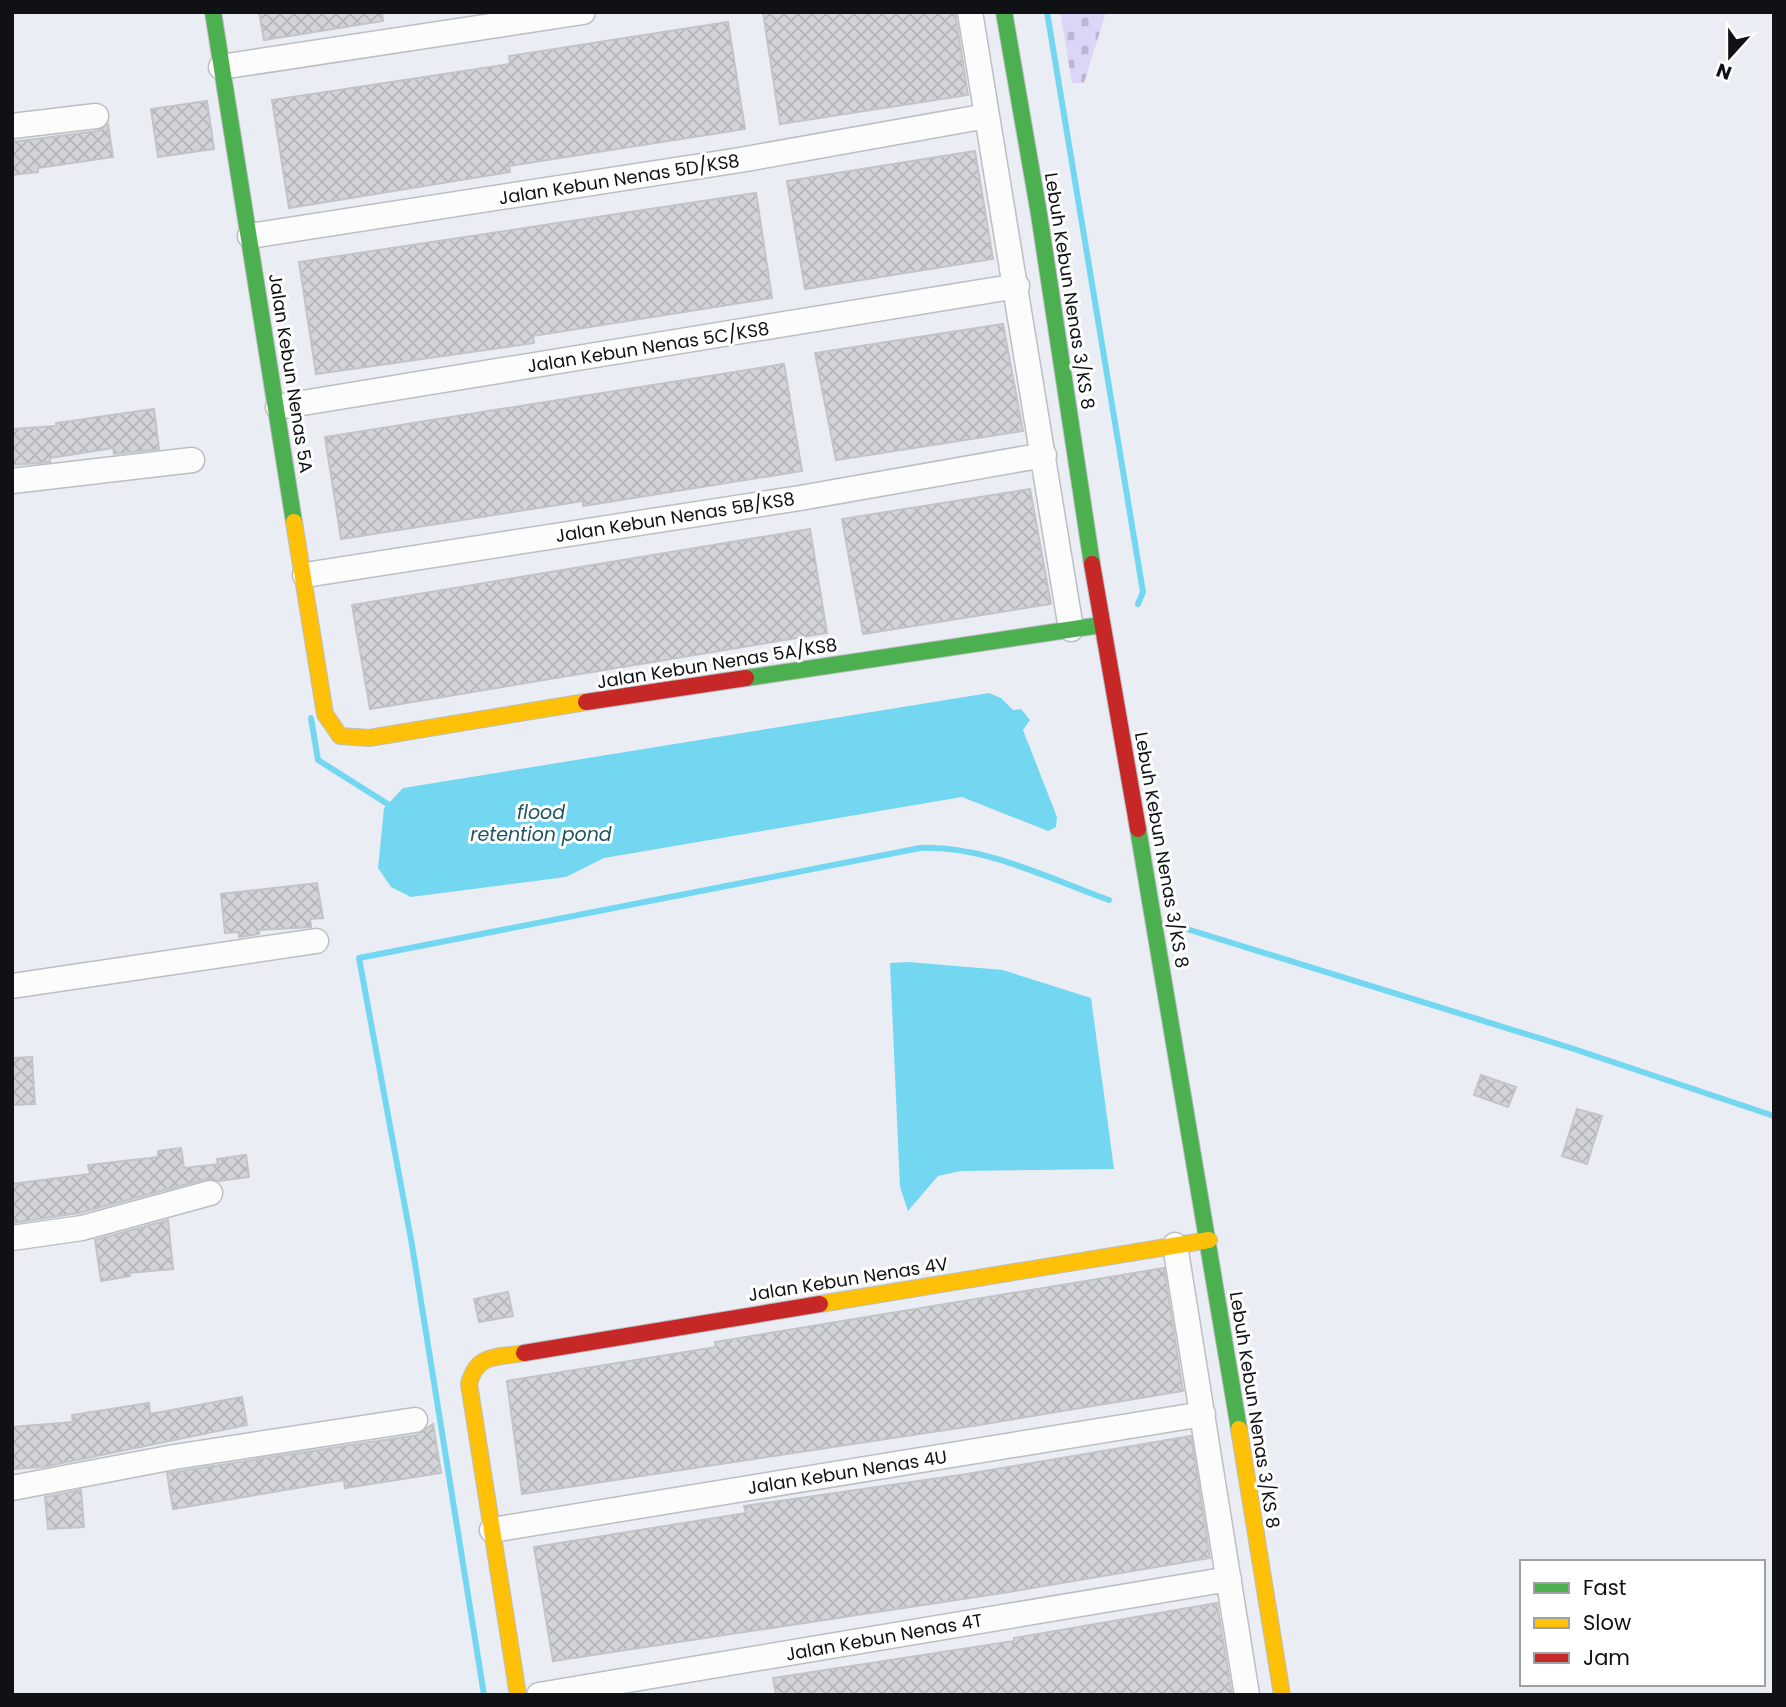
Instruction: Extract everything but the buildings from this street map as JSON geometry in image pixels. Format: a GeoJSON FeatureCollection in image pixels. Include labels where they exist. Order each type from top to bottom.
{"type":"FeatureCollection","features":[{"type":"Feature","properties":{"kind":"street","name":"Jalan Kebun Nenas 5A"},"geometry":{"type":"LineString","coordinates":[[213,12],[325,713],[340,736]]}},
{"type":"Feature","properties":{"kind":"street"},"geometry":{"type":"LineString","coordinates":[[221,67],[583,12]]}},
{"type":"Feature","properties":{"kind":"street"},"geometry":{"type":"LineString","coordinates":[[970,12],[1017,286],[1071,629]]}},
{"type":"Feature","properties":{"kind":"street","name":"Lebuh Kebun Nenas 3/KS 8"},"geometry":{"type":"LineString","coordinates":[[1004,12],[1039,214],[1101,625],[1209,1240],[1282,1695]]}},
{"type":"Feature","properties":{"kind":"street"},"geometry":{"type":"LineString","coordinates":[[12,126],[96,116]]}},
{"type":"Feature","properties":{"kind":"street","name":"Jalan Kebun Nenas 5D/KS8"},"geometry":{"type":"LineString","coordinates":[[250,236],[740,160],[987,116]]}},
{"type":"Feature","properties":{"kind":"street","name":"Jalan Kebun Nenas 5C/KS8"},"geometry":{"type":"LineString","coordinates":[[278,407],[1017,286]]}},
{"type":"Feature","properties":{"kind":"street","name":"Jalan Kebun Nenas 5B/KS8"},"geometry":{"type":"LineString","coordinates":[[305,575],[800,498],[1044,455]]}},
{"type":"Feature","properties":{"kind":"street"},"geometry":{"type":"LineString","coordinates":[[12,481],[192,460]]}},
{"type":"Feature","properties":{"kind":"street","name":"Jalan Kebun Nenas 5A/KS8"},"geometry":{"type":"LineString","coordinates":[[340,736],[369,738],[614,697],[1101,625]]}},
{"type":"Feature","properties":{"kind":"street"},"geometry":{"type":"LineString","coordinates":[[12,986],[316,941]]}},
{"type":"Feature","properties":{"kind":"street"},"geometry":{"type":"LineString","coordinates":[[12,1238],[82,1228],[211,1193]]}},
{"type":"Feature","properties":{"kind":"street","name":"Jalan Kebun Nenas 4V"},"geometry":{"type":"LineString","coordinates":[[492,1530],[469,1384],[473,1369],[481,1360],[494,1355],[1209,1240]]}},
{"type":"Feature","properties":{"kind":"street"},"geometry":{"type":"LineString","coordinates":[[1175,1245],[1247,1695]]}},
{"type":"Feature","properties":{"kind":"street","name":"Jalan Kebun Nenas 4U"},"geometry":{"type":"LineString","coordinates":[[492,1530],[1203,1414]]}},
{"type":"Feature","properties":{"kind":"street"},"geometry":{"type":"LineString","coordinates":[[12,1488],[174,1457],[415,1420]]}},
{"type":"Feature","properties":{"kind":"street"},"geometry":{"type":"LineString","coordinates":[[492,1530],[518,1695]]}},
{"type":"Feature","properties":{"kind":"street","name":"Jalan Kebun Nenas 4T"},"geometry":{"type":"LineString","coordinates":[[539,1695],[1229,1579]]}},
{"type":"Feature","properties":{"kind":"green space"},"geometry":{"type":"Polygon","coordinates":[[[1060,12],[1106,12],[1084,83],[1072,83],[1060,12]]]}},
{"type":"Feature","properties":{"kind":"water","name":"flood retention pond"},"geometry":{"type":"Polygon","coordinates":[[[989,693],[1001,698],[1013,710],[1021,709],[1030,720],[1023,730],[1057,817],[1056,827],[1048,831],[962,797],[604,858],[566,877],[411,897],[391,887],[378,868],[384,808],[403,788],[989,693]]]}},
{"type":"Feature","properties":{"kind":"water"},"geometry":{"type":"Polygon","coordinates":[[[909,962],[1003,970],[1091,998],[1114,1169],[961,1171],[938,1176],[908,1211],[900,1187],[890,963],[909,962]]]}},
{"type":"Feature","properties":{"kind":"waterway"},"geometry":{"type":"LineString","coordinates":[[1047,12],[1143,592],[1138,604]]}},
{"type":"Feature","properties":{"kind":"waterway"},"geometry":{"type":"LineString","coordinates":[[311,718],[318,760],[394,808]]}},
{"type":"Feature","properties":{"kind":"waterway"},"geometry":{"type":"LineString","coordinates":[[484,1695],[412,1245],[359,958],[920,848],[968,852],[992,858],[1109,900]]}},
{"type":"Feature","properties":{"kind":"waterway"},"geometry":{"type":"LineString","coordinates":[[1187,929],[1571,1048],[1774,1116]]}},
{"type":"Feature","properties":{"kind":"traffic: fast"},"geometry":{"type":"LineString","coordinates":[[213,12],[294,522]]}},
{"type":"Feature","properties":{"kind":"traffic: fast"},"geometry":{"type":"LineString","coordinates":[[1004,12],[1039,214],[1092,564]]}},
{"type":"Feature","properties":{"kind":"traffic: fast"},"geometry":{"type":"LineString","coordinates":[[746,678],[1101,625]]}},
{"type":"Feature","properties":{"kind":"traffic: fast"},"geometry":{"type":"LineString","coordinates":[[1138,829],[1239,1429]]}},
{"type":"Feature","properties":{"kind":"traffic: slow"},"geometry":{"type":"LineString","coordinates":[[294,522],[325,714],[340,736],[369,738],[586,702]]}},
{"type":"Feature","properties":{"kind":"traffic: slow"},"geometry":{"type":"LineString","coordinates":[[820,1304],[1209,1240]]}},
{"type":"Feature","properties":{"kind":"traffic: slow"},"geometry":{"type":"LineString","coordinates":[[518,1695],[469,1384],[477,1367],[483,1362],[524,1353]]}},
{"type":"Feature","properties":{"kind":"traffic: slow"},"geometry":{"type":"LineString","coordinates":[[1239,1429],[1282,1695]]}},
{"type":"Feature","properties":{"kind":"traffic: jam"},"geometry":{"type":"LineString","coordinates":[[1092,564],[1138,829]]}},
{"type":"Feature","properties":{"kind":"traffic: jam"},"geometry":{"type":"LineString","coordinates":[[586,702],[746,678]]}},
{"type":"Feature","properties":{"kind":"traffic: jam"},"geometry":{"type":"LineString","coordinates":[[524,1353],[820,1304]]}}]}
